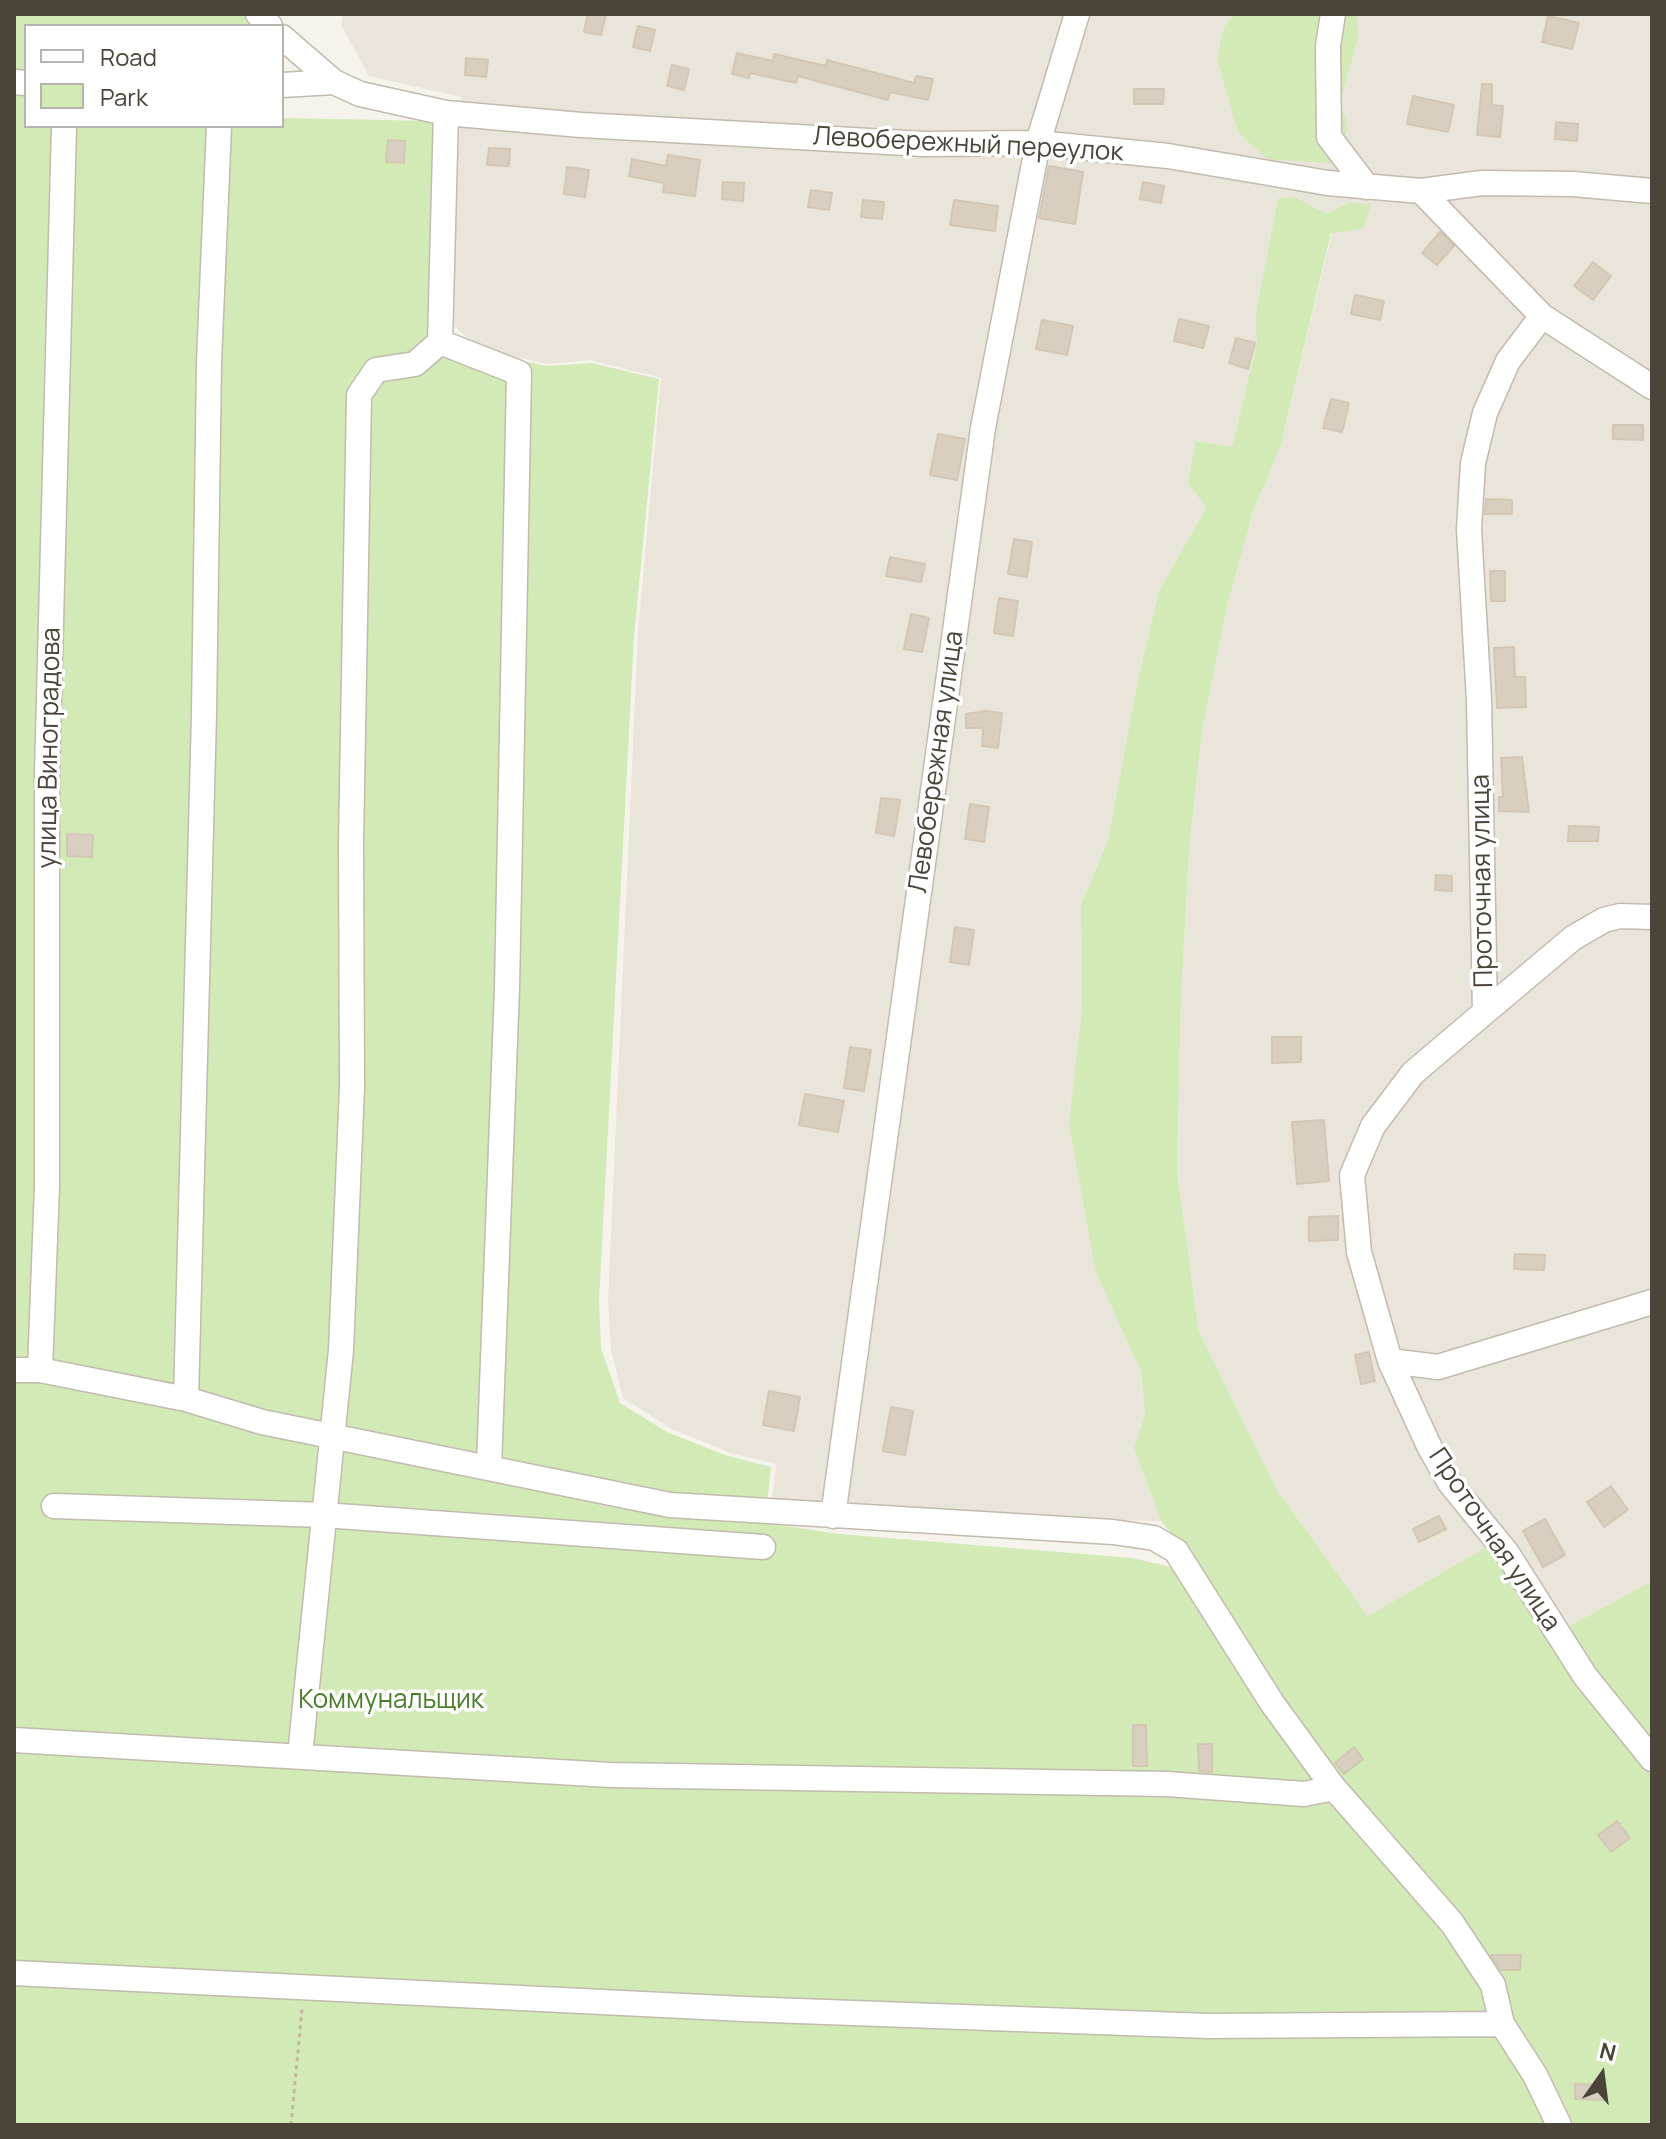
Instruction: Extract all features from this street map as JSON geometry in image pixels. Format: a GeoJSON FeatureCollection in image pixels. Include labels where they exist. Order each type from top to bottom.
{"type":"FeatureCollection","features":[{"type":"Feature","properties":{"kind":"street","name":"Левобережная улица"},"geometry":{"type":"LineString","coordinates":[[833,1516],[983,428],[1038,143],[1077,14]]}},
{"type":"Feature","properties":{"kind":"street"},"geometry":{"type":"LineString","coordinates":[[1333,14],[1328,46],[1329,137],[1367,187]]}},
{"type":"Feature","properties":{"kind":"street"},"geometry":{"type":"LineString","coordinates":[[284,39],[334,82]]}},
{"type":"Feature","properties":{"kind":"street","name":"Левобережный переулок"},"geometry":{"type":"LineString","coordinates":[[334,82],[360,94],[446,113],[581,125],[924,144],[1038,143],[1168,156],[1282,177],[1421,191],[1482,183],[1573,184],[1652,191]]}},
{"type":"Feature","properties":{"kind":"street"},"geometry":{"type":"LineString","coordinates":[[284,85],[334,82]]}},
{"type":"Feature","properties":{"kind":"street"},"geometry":{"type":"LineString","coordinates":[[300,1755],[341,1350],[352,1087],[351,843],[359,395],[376,370],[415,364],[440,342],[446,113]]}},
{"type":"Feature","properties":{"kind":"street","name":"улица Виноградова"},"geometry":{"type":"LineString","coordinates":[[40,1370],[47,1155],[47,774],[64,128]]}},
{"type":"Feature","properties":{"kind":"street"},"geometry":{"type":"LineString","coordinates":[[186,1399],[204,714],[209,362],[219,128]]}},
{"type":"Feature","properties":{"kind":"street"},"geometry":{"type":"LineString","coordinates":[[1421,191],[1542,316],[1652,387]]}},
{"type":"Feature","properties":{"kind":"street","name":"Проточная улица"},"geometry":{"type":"LineString","coordinates":[[1542,316],[1508,361],[1485,413],[1473,463],[1469,529],[1479,700],[1485,1012],[1413,1073],[1373,1126],[1352,1175],[1359,1252],[1390,1361],[1450,1483],[1507,1553],[1585,1676],[1652,1759]]}},
{"type":"Feature","properties":{"kind":"street"},"geometry":{"type":"LineString","coordinates":[[440,342],[519,373],[507,988],[489,1466]]}},
{"type":"Feature","properties":{"kind":"street"},"geometry":{"type":"LineString","coordinates":[[1485,1012],[1573,938],[1604,920],[1620,916],[1652,917]]}},
{"type":"Feature","properties":{"kind":"street"},"geometry":{"type":"LineString","coordinates":[[1390,1361],[1438,1367],[1652,1302]]}},
{"type":"Feature","properties":{"kind":"street"},"geometry":{"type":"LineString","coordinates":[[14,1370],[40,1370],[186,1399],[262,1422],[670,1505],[1113,1532],[1154,1538],[1176,1551],[1272,1703],[1334,1788],[1452,1923],[1493,1985],[1502,2024],[1535,2075],[1559,2125]]}},
{"type":"Feature","properties":{"kind":"street"},"geometry":{"type":"LineString","coordinates":[[54,1506],[324,1515],[763,1547]]}},
{"type":"Feature","properties":{"kind":"street"},"geometry":{"type":"LineString","coordinates":[[14,1740],[610,1775],[1167,1784],[1304,1794],[1334,1788]]}},
{"type":"Feature","properties":{"kind":"street"},"geometry":{"type":"LineString","coordinates":[[14,1973],[744,2009],[1208,2026],[1502,2024]]}},
{"type":"Feature","properties":{"kind":"path"},"geometry":{"type":"LineString","coordinates":[[291,2125],[304,1985]]}},
{"type":"Feature","properties":{"kind":"shaded area"},"geometry":{"type":"Polygon","coordinates":[[[343,14],[1652,14],[1652,1581],[1564,1629],[1503,1537],[1368,1616],[1277,1490],[1199,1332],[1177,1172],[1181,997],[1189,852],[1202,730],[1227,607],[1253,511],[1280,448],[1332,233],[1348,203],[1327,214],[1295,197],[1278,198],[1255,317],[1257,343],[1232,448],[1196,441],[1206,508],[1159,591],[1138,679],[1108,840],[1081,905],[1082,1009],[1096,1273],[1141,1372],[1145,1414],[1134,1448],[1161,1521],[961,1518],[772,1503],[776,1464],[730,1453],[670,1428],[623,1398],[611,1349],[608,1301],[638,633],[661,378],[590,360],[547,364],[507,355],[474,343],[449,322],[461,97],[369,76],[341,25],[343,14]]]}},
{"type":"Feature","properties":{"kind":"green space","name":"Коммунальщик"},"geometry":{"type":"Polygon","coordinates":[[[14,14],[245,14],[255,24],[24,24],[24,128],[284,128],[284,118],[435,121],[427,331],[504,357],[546,366],[592,363],[659,379],[634,636],[599,1301],[601,1348],[620,1403],[667,1432],[725,1455],[771,1467],[765,1523],[840,1534],[1132,1558],[1171,1567],[1250,1684],[1273,1680],[1188,1554],[1161,1521],[1134,1448],[1145,1414],[1141,1372],[1096,1273],[1069,1123],[1082,1009],[1081,905],[1108,840],[1138,679],[1159,591],[1206,508],[1188,482],[1196,441],[1232,447],[1257,343],[1255,317],[1278,198],[1295,197],[1327,214],[1348,203],[1371,204],[1363,229],[1331,233],[1280,448],[1253,511],[1227,607],[1202,730],[1189,852],[1181,997],[1177,1172],[1199,1332],[1277,1490],[1368,1616],[1503,1537],[1564,1629],[1652,1581],[1652,2125],[14,2125],[14,14]]]}},
{"type":"Feature","properties":{"kind":"green space"},"geometry":{"type":"Polygon","coordinates":[[[1236,14],[1356,14],[1359,34],[1339,106],[1346,117],[1347,131],[1329,163],[1267,159],[1238,132],[1217,59],[1224,27],[1236,14]]]}},
{"type":"Feature","properties":{"kind":"building"},"geometry":{"type":"Polygon","coordinates":[[[588,14],[606,14],[601,35],[584,32],[588,14]]]}},
{"type":"Feature","properties":{"kind":"building"},"geometry":{"type":"Polygon","coordinates":[[[1548,16],[1579,23],[1572,49],[1542,42],[1548,16]]]}},
{"type":"Feature","properties":{"kind":"building"},"geometry":{"type":"Polygon","coordinates":[[[638,26],[655,30],[650,51],[633,47],[638,26]]]}},
{"type":"Feature","properties":{"kind":"building"},"geometry":{"type":"Polygon","coordinates":[[[737,53],[773,61],[774,54],[826,66],[827,60],[914,83],[916,76],[933,79],[928,100],[890,92],[888,100],[798,76],[796,83],[750,73],[749,78],[732,74],[737,53]]]}},
{"type":"Feature","properties":{"kind":"building"},"geometry":{"type":"Polygon","coordinates":[[[466,58],[488,60],[486,77],[465,75],[466,58]]]}},
{"type":"Feature","properties":{"kind":"building"},"geometry":{"type":"Polygon","coordinates":[[[672,65],[689,69],[684,90],[667,86],[672,65]]]}},
{"type":"Feature","properties":{"kind":"building"},"geometry":{"type":"Polygon","coordinates":[[[1482,84],[1492,84],[1492,105],[1503,106],[1500,137],[1477,135],[1482,84]]]}},
{"type":"Feature","properties":{"kind":"building"},"geometry":{"type":"Polygon","coordinates":[[[1134,89],[1164,89],[1163,104],[1134,104],[1134,89]]]}},
{"type":"Feature","properties":{"kind":"building"},"geometry":{"type":"Polygon","coordinates":[[[1413,96],[1454,105],[1448,132],[1407,124],[1413,96]]]}},
{"type":"Feature","properties":{"kind":"building"},"geometry":{"type":"Polygon","coordinates":[[[1556,122],[1578,124],[1577,141],[1555,139],[1556,122]]]}},
{"type":"Feature","properties":{"kind":"building"},"geometry":{"type":"Polygon","coordinates":[[[388,140],[405,141],[404,163],[386,162],[388,140]]]}},
{"type":"Feature","properties":{"kind":"building"},"geometry":{"type":"Polygon","coordinates":[[[489,148],[510,149],[509,166],[487,165],[489,148]]]}},
{"type":"Feature","properties":{"kind":"building"},"geometry":{"type":"Polygon","coordinates":[[[668,155],[700,160],[695,196],[663,192],[664,183],[629,176],[632,159],[666,166],[668,155]]]}},
{"type":"Feature","properties":{"kind":"building"},"geometry":{"type":"Polygon","coordinates":[[[1049,166],[1083,172],[1075,224],[1039,218],[1049,166]]]}},
{"type":"Feature","properties":{"kind":"building"},"geometry":{"type":"Polygon","coordinates":[[[567,167],[589,170],[585,197],[564,194],[567,167]]]}},
{"type":"Feature","properties":{"kind":"building"},"geometry":{"type":"Polygon","coordinates":[[[723,182],[744,183],[743,201],[722,199],[723,182]]]}},
{"type":"Feature","properties":{"kind":"building"},"geometry":{"type":"Polygon","coordinates":[[[1143,182],[1164,186],[1161,203],[1140,199],[1143,182]]]}},
{"type":"Feature","properties":{"kind":"building"},"geometry":{"type":"Polygon","coordinates":[[[811,190],[832,193],[829,210],[808,207],[811,190]]]}},
{"type":"Feature","properties":{"kind":"building"},"geometry":{"type":"Polygon","coordinates":[[[863,200],[884,202],[882,219],[861,217],[863,200]]]}},
{"type":"Feature","properties":{"kind":"building"},"geometry":{"type":"Polygon","coordinates":[[[954,200],[998,206],[995,231],[950,225],[954,200]]]}},
{"type":"Feature","properties":{"kind":"building"},"geometry":{"type":"Polygon","coordinates":[[[1440,232],[1454,246],[1437,265],[1422,253],[1440,232]]]}},
{"type":"Feature","properties":{"kind":"building"},"geometry":{"type":"Polygon","coordinates":[[[1593,262],[1611,276],[1593,300],[1574,286],[1593,262]]]}},
{"type":"Feature","properties":{"kind":"building"},"geometry":{"type":"Polygon","coordinates":[[[1355,295],[1384,301],[1380,320],[1351,314],[1355,295]]]}},
{"type":"Feature","properties":{"kind":"building"},"geometry":{"type":"Polygon","coordinates":[[[1179,319],[1209,326],[1203,348],[1174,341],[1179,319]]]}},
{"type":"Feature","properties":{"kind":"building"},"geometry":{"type":"Polygon","coordinates":[[[1042,320],[1073,326],[1067,355],[1036,349],[1042,320]]]}},
{"type":"Feature","properties":{"kind":"building"},"geometry":{"type":"Polygon","coordinates":[[[1236,338],[1255,343],[1248,369],[1229,363],[1236,338]]]}},
{"type":"Feature","properties":{"kind":"building"},"geometry":{"type":"Polygon","coordinates":[[[1331,399],[1349,403],[1342,432],[1323,428],[1331,399]]]}},
{"type":"Feature","properties":{"kind":"building"},"geometry":{"type":"Polygon","coordinates":[[[1613,425],[1643,425],[1643,440],[1613,439],[1613,425]]]}},
{"type":"Feature","properties":{"kind":"building"},"geometry":{"type":"Polygon","coordinates":[[[938,434],[965,439],[957,480],[930,475],[938,434]]]}},
{"type":"Feature","properties":{"kind":"building"},"geometry":{"type":"Polygon","coordinates":[[[1486,499],[1512,500],[1512,514],[1485,514],[1486,499]]]}},
{"type":"Feature","properties":{"kind":"building"},"geometry":{"type":"Polygon","coordinates":[[[1014,539],[1032,542],[1027,577],[1008,574],[1014,539]]]}},
{"type":"Feature","properties":{"kind":"building"},"geometry":{"type":"Polygon","coordinates":[[[890,557],[925,564],[921,582],[886,576],[890,557]]]}},
{"type":"Feature","properties":{"kind":"building"},"geometry":{"type":"Polygon","coordinates":[[[1490,571],[1505,571],[1505,601],[1491,601],[1490,571]]]}},
{"type":"Feature","properties":{"kind":"building"},"geometry":{"type":"Polygon","coordinates":[[[999,598],[1018,601],[1013,636],[994,633],[999,598]]]}},
{"type":"Feature","properties":{"kind":"building"},"geometry":{"type":"Polygon","coordinates":[[[911,614],[929,618],[922,652],[904,649],[911,614]]]}},
{"type":"Feature","properties":{"kind":"building"},"geometry":{"type":"Polygon","coordinates":[[[1514,647],[1515,677],[1525,677],[1526,707],[1497,708],[1494,648],[1514,647]]]}},
{"type":"Feature","properties":{"kind":"building"},"geometry":{"type":"Polygon","coordinates":[[[985,711],[1002,713],[998,748],[982,746],[983,728],[966,728],[966,714],[985,711]]]}},
{"type":"Feature","properties":{"kind":"building"},"geometry":{"type":"Polygon","coordinates":[[[1522,757],[1529,812],[1499,811],[1499,797],[1503,797],[1501,758],[1522,757]]]}},
{"type":"Feature","properties":{"kind":"building"},"geometry":{"type":"Polygon","coordinates":[[[881,798],[900,800],[894,836],[876,833],[881,798]]]}},
{"type":"Feature","properties":{"kind":"building"},"geometry":{"type":"Polygon","coordinates":[[[970,804],[989,807],[984,842],[965,839],[970,804]]]}},
{"type":"Feature","properties":{"kind":"building"},"geometry":{"type":"Polygon","coordinates":[[[1569,826],[1599,827],[1598,841],[1568,841],[1569,826]]]}},
{"type":"Feature","properties":{"kind":"building"},"geometry":{"type":"Polygon","coordinates":[[[67,834],[93,835],[92,857],[67,856],[67,834]]]}},
{"type":"Feature","properties":{"kind":"building"},"geometry":{"type":"Polygon","coordinates":[[[1436,875],[1452,876],[1452,891],[1435,890],[1436,875]]]}},
{"type":"Feature","properties":{"kind":"building"},"geometry":{"type":"Polygon","coordinates":[[[955,927],[974,930],[969,965],[950,962],[955,927]]]}},
{"type":"Feature","properties":{"kind":"building"},"geometry":{"type":"Polygon","coordinates":[[[1272,1037],[1301,1037],[1301,1062],[1272,1063],[1272,1037]]]}},
{"type":"Feature","properties":{"kind":"building"},"geometry":{"type":"Polygon","coordinates":[[[850,1047],[871,1050],[864,1091],[844,1088],[850,1047]]]}},
{"type":"Feature","properties":{"kind":"building"},"geometry":{"type":"Polygon","coordinates":[[[805,1094],[844,1101],[838,1132],[799,1125],[805,1094]]]}},
{"type":"Feature","properties":{"kind":"building"},"geometry":{"type":"Polygon","coordinates":[[[1324,1120],[1329,1181],[1297,1184],[1292,1122],[1324,1120]]]}},
{"type":"Feature","properties":{"kind":"building"},"geometry":{"type":"Polygon","coordinates":[[[1338,1216],[1338,1240],[1309,1241],[1309,1217],[1338,1216]]]}},
{"type":"Feature","properties":{"kind":"building"},"geometry":{"type":"Polygon","coordinates":[[[1515,1254],[1545,1255],[1544,1270],[1514,1269],[1515,1254]]]}},
{"type":"Feature","properties":{"kind":"building"},"geometry":{"type":"Polygon","coordinates":[[[1369,1352],[1375,1381],[1361,1384],[1355,1355],[1369,1352]]]}},
{"type":"Feature","properties":{"kind":"building"},"geometry":{"type":"Polygon","coordinates":[[[769,1391],[800,1397],[794,1431],[763,1425],[769,1391]]]}},
{"type":"Feature","properties":{"kind":"building"},"geometry":{"type":"Polygon","coordinates":[[[891,1407],[913,1411],[905,1455],[883,1451],[891,1407]]]}},
{"type":"Feature","properties":{"kind":"building"},"geometry":{"type":"Polygon","coordinates":[[[1611,1486],[1628,1510],[1604,1527],[1587,1502],[1611,1486]]]}},
{"type":"Feature","properties":{"kind":"building"},"geometry":{"type":"Polygon","coordinates":[[[1439,1516],[1446,1529],[1419,1542],[1413,1529],[1439,1516]]]}},
{"type":"Feature","properties":{"kind":"building"},"geometry":{"type":"Polygon","coordinates":[[[1545,1519],[1565,1555],[1543,1567],[1523,1531],[1545,1519]]]}},
{"type":"Feature","properties":{"kind":"building"},"geometry":{"type":"Polygon","coordinates":[[[1133,1725],[1146,1725],[1147,1766],[1133,1766],[1133,1725]]]}},
{"type":"Feature","properties":{"kind":"building"},"geometry":{"type":"Polygon","coordinates":[[[1198,1744],[1212,1744],[1212,1772],[1199,1771],[1198,1744]]]}},
{"type":"Feature","properties":{"kind":"building"},"geometry":{"type":"Polygon","coordinates":[[[1354,1747],[1363,1759],[1344,1774],[1335,1763],[1354,1747]]]}},
{"type":"Feature","properties":{"kind":"building"},"geometry":{"type":"Polygon","coordinates":[[[1617,1821],[1630,1838],[1611,1852],[1598,1835],[1617,1821]]]}},
{"type":"Feature","properties":{"kind":"building"},"geometry":{"type":"Polygon","coordinates":[[[1491,1955],[1521,1955],[1520,1970],[1501,1970],[1491,1955]]]}},
{"type":"Feature","properties":{"kind":"building"},"geometry":{"type":"Polygon","coordinates":[[[1575,2084],[1605,2085],[1605,2100],[1575,2099],[1575,2084]]]}}]}
